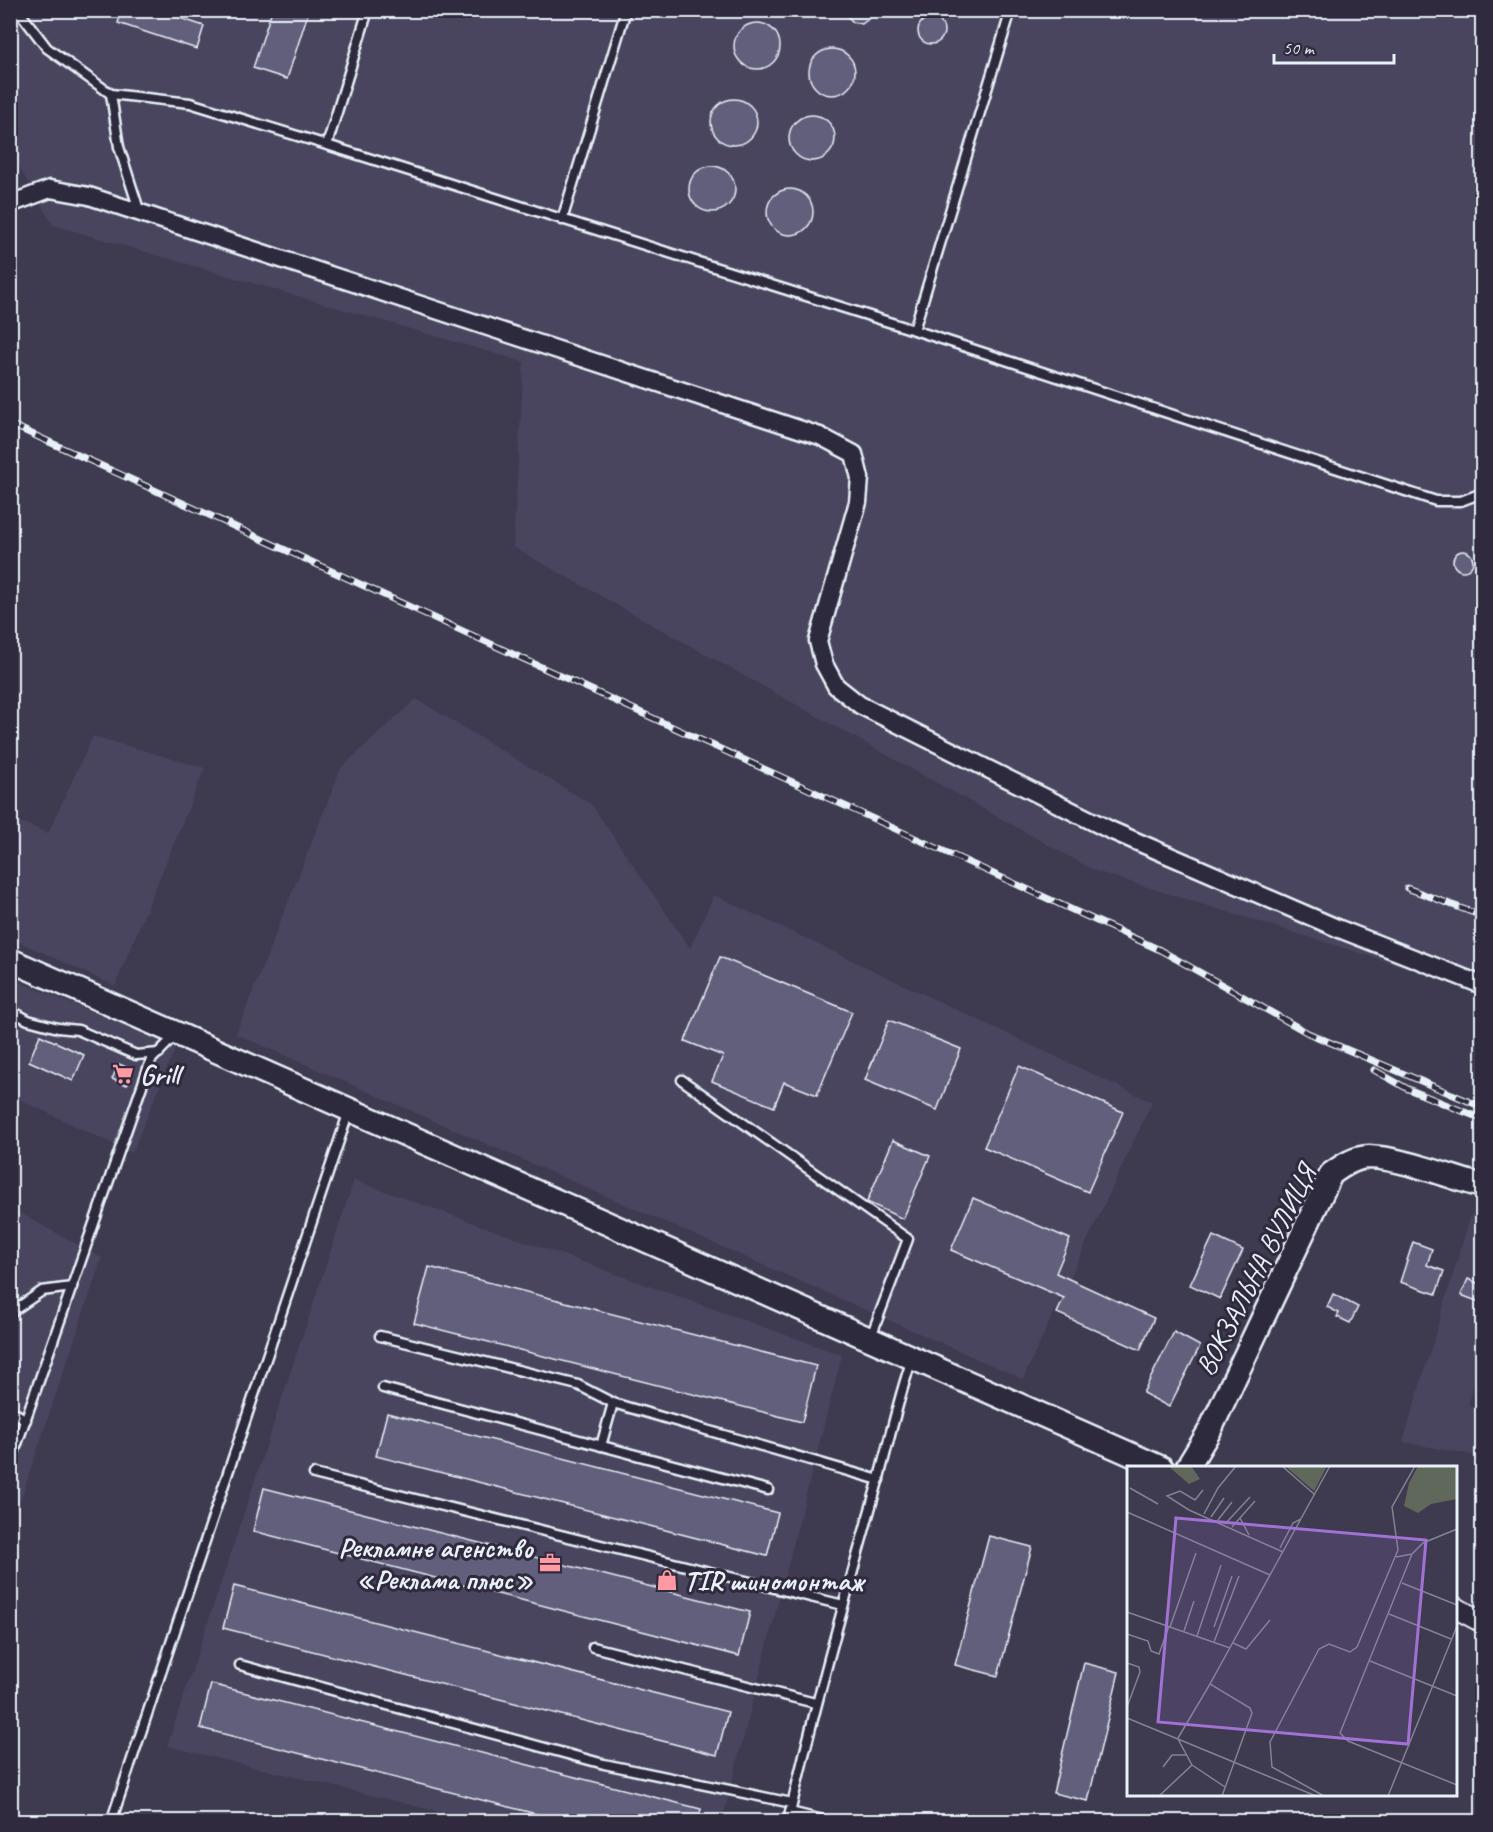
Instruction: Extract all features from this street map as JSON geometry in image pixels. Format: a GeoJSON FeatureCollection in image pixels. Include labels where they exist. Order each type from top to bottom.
{"type":"FeatureCollection","features":[{"type":"Feature","properties":{"kind":"main road"},"geometry":{"type":"LineString","coordinates":[[10,960],[1160,1466]]}},
{"type":"Feature","properties":{"kind":"main road","name":"ВОКЗАЛЬНА ВУЛИЦЯ"},"geometry":{"type":"LineString","coordinates":[[1188,1466],[1210,1430],[1331,1174],[1346,1164],[1367,1157],[1388,1160],[1482,1186]]}},
{"type":"Feature","properties":{"kind":"street"},"geometry":{"type":"LineString","coordinates":[[10,204],[50,189],[89,196],[820,436],[854,454],[860,478],[858,502],[818,641],[824,664],[836,686],[860,705],[1110,830],[1337,928],[1482,985]]}},
{"type":"Feature","properties":{"kind":"street"},"geometry":{"type":"LineString","coordinates":[[1457,1609],[1482,1622]]}},
{"type":"Feature","properties":{"kind":"lane"},"geometry":{"type":"LineString","coordinates":[[18,10],[47,48],[111,94],[190,103],[327,145],[914,330],[1436,501],[1461,501],[1482,493]]}},
{"type":"Feature","properties":{"kind":"lane"},"geometry":{"type":"LineString","coordinates":[[327,145],[368,10]]}},
{"type":"Feature","properties":{"kind":"lane"},"geometry":{"type":"LineString","coordinates":[[562,220],[626,10]]}},
{"type":"Feature","properties":{"kind":"lane"},"geometry":{"type":"LineString","coordinates":[[914,330],[1011,10]]}},
{"type":"Feature","properties":{"kind":"lane"},"geometry":{"type":"LineString","coordinates":[[111,94],[119,147],[140,213]]}},
{"type":"Feature","properties":{"kind":"lane"},"geometry":{"type":"LineString","coordinates":[[10,1010],[28,1020],[58,1028],[78,1030],[136,1055],[159,1053]]}},
{"type":"Feature","properties":{"kind":"lane"},"geometry":{"type":"LineString","coordinates":[[10,1464],[151,1060],[177,1034]]}},
{"type":"Feature","properties":{"kind":"lane"},"geometry":{"type":"LineString","coordinates":[[682,1080],[908,1239],[870,1339]]}},
{"type":"Feature","properties":{"kind":"lane"},"geometry":{"type":"LineString","coordinates":[[111,1821],[349,1110]]}},
{"type":"Feature","properties":{"kind":"lane"},"geometry":{"type":"LineString","coordinates":[[10,1302],[14,1310],[42,1291],[72,1287]]}},
{"type":"Feature","properties":{"kind":"lane"},"geometry":{"type":"LineString","coordinates":[[380,1336],[578,1384],[613,1403],[879,1480]]}},
{"type":"Feature","properties":{"kind":"lane"},"geometry":{"type":"LineString","coordinates":[[790,1812],[815,1703],[879,1480],[899,1396],[913,1358]]}},
{"type":"Feature","properties":{"kind":"lane"},"geometry":{"type":"LineString","coordinates":[[382,1388],[768,1490]]}},
{"type":"Feature","properties":{"kind":"lane"},"geometry":{"type":"LineString","coordinates":[[601,1446],[613,1403]]}},
{"type":"Feature","properties":{"kind":"lane"},"geometry":{"type":"LineString","coordinates":[[10,1410],[26,1420]]}},
{"type":"Feature","properties":{"kind":"lane"},"geometry":{"type":"LineString","coordinates":[[314,1474],[843,1605]]}},
{"type":"Feature","properties":{"kind":"lane"},"geometry":{"type":"LineString","coordinates":[[593,1647],[815,1703]]}},
{"type":"Feature","properties":{"kind":"lane"},"geometry":{"type":"LineString","coordinates":[[240,1665],[604,1764],[831,1821]]}},
{"type":"Feature","properties":{"kind":"shaded area"},"geometry":{"type":"Polygon","coordinates":[[[10,11],[1482,11],[1482,991],[1095,871],[513,547],[524,362],[53,225],[11,153],[10,11]]]}},
{"type":"Feature","properties":{"kind":"shaded area"},"geometry":{"type":"Polygon","coordinates":[[[416,699],[591,804],[690,948],[714,895],[1152,1102],[1023,1379],[236,1034],[341,768],[416,699]]]}},
{"type":"Feature","properties":{"kind":"shaded area"},"geometry":{"type":"Polygon","coordinates":[[[93,736],[205,768],[115,986],[11,938],[11,818],[48,833],[93,736]]]}},
{"type":"Feature","properties":{"kind":"shaded area"},"geometry":{"type":"Polygon","coordinates":[[[10,978],[176,1047],[132,1153],[12,1096],[10,978]]]}},
{"type":"Feature","properties":{"kind":"shaded area"},"geometry":{"type":"Polygon","coordinates":[[[354,1180],[842,1355],[722,1821],[477,1821],[167,1746],[354,1180]]]}},
{"type":"Feature","properties":{"kind":"shaded area"},"geometry":{"type":"Polygon","coordinates":[[[11,1208],[102,1258],[11,1528],[11,1208]]]}},
{"type":"Feature","properties":{"kind":"shaded area"},"geometry":{"type":"Polygon","coordinates":[[[1471,1214],[1482,1216],[1482,1357],[1468,1405],[1482,1409],[1482,1457],[1403,1442],[1471,1214]]]}},
{"type":"Feature","properties":{"kind":"building"},"geometry":{"type":"Polygon","coordinates":[[[122,10],[156,10],[204,26],[197,49],[118,23],[122,10]]]}},
{"type":"Feature","properties":{"kind":"building"},"geometry":{"type":"Polygon","coordinates":[[[272,10],[309,10],[287,79],[253,68],[272,10]]]}},
{"type":"Feature","properties":{"kind":"building"},"geometry":{"type":"Polygon","coordinates":[[[841,10],[880,10],[862,24],[853,22],[841,10]]]}},
{"type":"Feature","properties":{"kind":"building"},"geometry":{"type":"Polygon","coordinates":[[[931,18],[940,22],[944,31],[940,40],[931,44],[922,40],[918,31],[922,22],[931,18]]]}},
{"type":"Feature","properties":{"kind":"building"},"geometry":{"type":"Polygon","coordinates":[[[757,23],[773,30],[780,46],[773,62],[757,69],[741,62],[734,46],[741,30],[757,23]]]}},
{"type":"Feature","properties":{"kind":"building"},"geometry":{"type":"Polygon","coordinates":[[[832,49],[848,56],[855,72],[848,88],[832,95],[816,88],[809,72],[816,56],[832,49]]]}},
{"type":"Feature","properties":{"kind":"building"},"geometry":{"type":"Polygon","coordinates":[[[734,99],[750,106],[757,122],[750,138],[734,145],[718,138],[711,122],[718,106],[734,99]]]}},
{"type":"Feature","properties":{"kind":"building"},"geometry":{"type":"Polygon","coordinates":[[[812,115],[828,122],[835,138],[828,154],[812,161],[796,154],[789,138],[796,122],[812,115]]]}},
{"type":"Feature","properties":{"kind":"building"},"geometry":{"type":"Polygon","coordinates":[[[712,166],[728,173],[735,189],[728,205],[712,212],[696,205],[689,189],[696,173],[712,166]]]}},
{"type":"Feature","properties":{"kind":"building"},"geometry":{"type":"Polygon","coordinates":[[[790,189],[806,196],[813,212],[806,228],[790,235],[774,228],[767,212],[774,196],[790,189]]]}},
{"type":"Feature","properties":{"kind":"building"},"geometry":{"type":"Polygon","coordinates":[[[1463,551],[1470,554],[1473,561],[1470,568],[1463,571],[1456,568],[1453,561],[1456,554],[1463,551]]]}},
{"type":"Feature","properties":{"kind":"building"},"geometry":{"type":"Polygon","coordinates":[[[720,957],[852,1012],[817,1095],[784,1082],[774,1107],[712,1081],[723,1056],[685,1041],[720,957]]]}},
{"type":"Feature","properties":{"kind":"building"},"geometry":{"type":"Polygon","coordinates":[[[889,1020],[961,1049],[937,1110],[865,1080],[889,1020]]]}},
{"type":"Feature","properties":{"kind":"building"},"geometry":{"type":"Polygon","coordinates":[[[40,1035],[84,1055],[73,1081],[29,1061],[40,1035]]]}},
{"type":"Feature","properties":{"kind":"building","name":"Grill"},"geometry":{"type":"Polygon","coordinates":[[[119,1064],[133,1070],[127,1085],[112,1079],[119,1064]]]}},
{"type":"Feature","properties":{"kind":"building"},"geometry":{"type":"Polygon","coordinates":[[[1019,1066],[1123,1112],[1088,1192],[984,1147],[1019,1066]]]}},
{"type":"Feature","properties":{"kind":"building"},"geometry":{"type":"Polygon","coordinates":[[[893,1140],[930,1156],[903,1219],[867,1202],[893,1140]]]}},
{"type":"Feature","properties":{"kind":"building"},"geometry":{"type":"Polygon","coordinates":[[[973,1198],[1070,1239],[1056,1273],[1154,1318],[1140,1350],[1057,1313],[1064,1298],[951,1250],[973,1198]]]}},
{"type":"Feature","properties":{"kind":"building"},"geometry":{"type":"Polygon","coordinates":[[[1213,1236],[1243,1250],[1220,1299],[1190,1285],[1213,1236]]]}},
{"type":"Feature","properties":{"kind":"building"},"geometry":{"type":"Polygon","coordinates":[[[1413,1242],[1432,1249],[1427,1265],[1444,1271],[1436,1294],[1400,1282],[1413,1242]]]}},
{"type":"Feature","properties":{"kind":"building"},"geometry":{"type":"Polygon","coordinates":[[[429,1267],[816,1366],[802,1422],[414,1323],[429,1267]]]}},
{"type":"Feature","properties":{"kind":"building"},"geometry":{"type":"Polygon","coordinates":[[[1468,1279],[1482,1285],[1482,1303],[1461,1295],[1468,1279]]]}},
{"type":"Feature","properties":{"kind":"building"},"geometry":{"type":"Polygon","coordinates":[[[1333,1294],[1358,1307],[1350,1323],[1337,1317],[1339,1313],[1327,1307],[1333,1294]]]}},
{"type":"Feature","properties":{"kind":"building"},"geometry":{"type":"Polygon","coordinates":[[[1174,1332],[1200,1346],[1169,1407],[1143,1393],[1174,1332]]]}},
{"type":"Feature","properties":{"kind":"building"},"geometry":{"type":"Polygon","coordinates":[[[387,1413],[778,1513],[767,1556],[376,1456],[387,1413]]]}},
{"type":"Feature","properties":{"kind":"building"},"geometry":{"type":"Polygon","coordinates":[[[264,1488],[750,1612],[739,1656],[253,1531],[264,1488]]]}},
{"type":"Feature","properties":{"kind":"building"},"geometry":{"type":"Polygon","coordinates":[[[989,1536],[1032,1547],[998,1676],[955,1665],[989,1536]]]}},
{"type":"Feature","properties":{"kind":"building"},"geometry":{"type":"Polygon","coordinates":[[[234,1586],[728,1712],[717,1755],[223,1628],[234,1586]]]}},
{"type":"Feature","properties":{"kind":"building"},"geometry":{"type":"Polygon","coordinates":[[[1084,1663],[1119,1672],[1088,1801],[1053,1793],[1084,1663]]]}},
{"type":"Feature","properties":{"kind":"building"},"geometry":{"type":"Polygon","coordinates":[[[211,1684],[701,1809],[698,1821],[564,1821],[200,1728],[211,1684]]]}},
{"type":"Feature","properties":{"kind":"railway"},"geometry":{"type":"LineString","coordinates":[[10,424],[1160,950],[1308,1033],[1482,1107]]}},
{"type":"Feature","properties":{"kind":"railway"},"geometry":{"type":"LineString","coordinates":[[1407,888],[1482,916]]}},
{"type":"Feature","properties":{"kind":"railway"},"geometry":{"type":"LineString","coordinates":[[1374,1070],[1408,1089],[1482,1119]]}},
{"type":"Feature","properties":{"kind":"place","name":"Grill"},"geometry":{"type":"Point","coordinates":[123,1074]}},
{"type":"Feature","properties":{"kind":"place","name":"Рекламне агенство «Реклама плюс»"},"geometry":{"type":"Point","coordinates":[550,1563]}},
{"type":"Feature","properties":{"kind":"place","name":"TIR шиномонтаж"},"geometry":{"type":"Point","coordinates":[667,1580]}}]}
